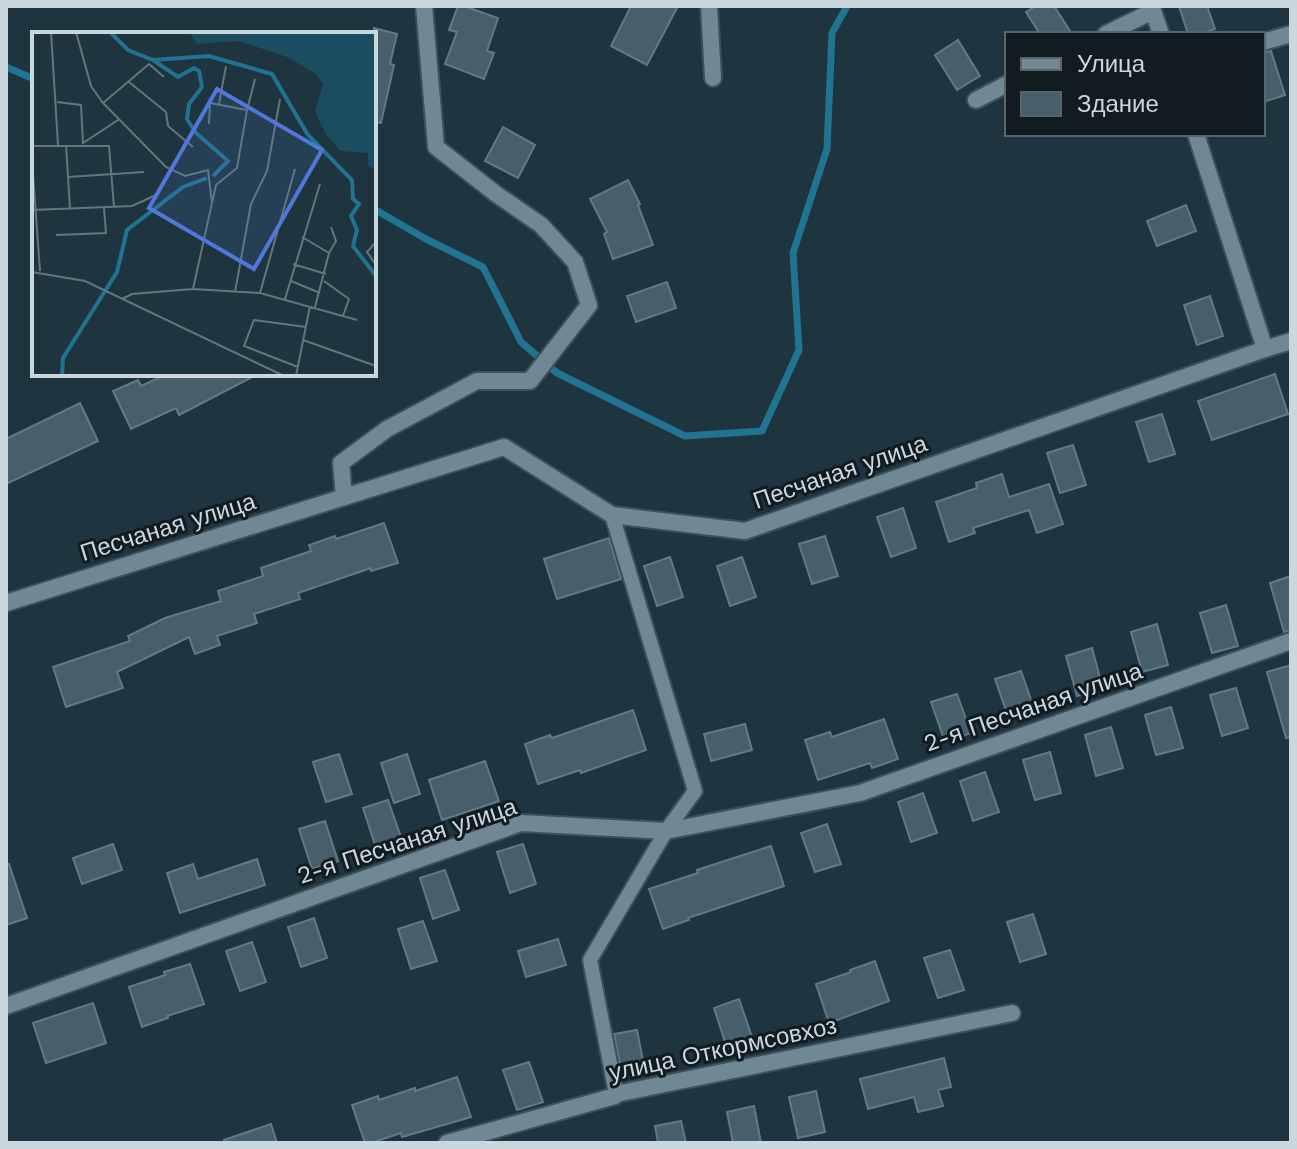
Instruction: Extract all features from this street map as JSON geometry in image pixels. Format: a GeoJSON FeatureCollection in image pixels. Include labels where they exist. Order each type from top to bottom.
{"type":"FeatureCollection","features":[{"type":"Feature","properties":{"kind":"street"},"geometry":{"type":"LineString","coordinates":[[344,497],[341,463],[387,429],[477,381],[530,381],[589,305],[575,262],[541,225],[436,147],[424,6]]}},
{"type":"Feature","properties":{"kind":"street"},"geometry":{"type":"LineString","coordinates":[[709,6],[713,78]]}},
{"type":"Feature","properties":{"kind":"street"},"geometry":{"type":"LineString","coordinates":[[1110,32],[1153,11],[1160,32]]}},
{"type":"Feature","properties":{"kind":"street"},"geometry":{"type":"LineString","coordinates":[[1265,41],[1291,34]]}},
{"type":"Feature","properties":{"kind":"street"},"geometry":{"type":"LineString","coordinates":[[976,100],[1005,85]]}},
{"type":"Feature","properties":{"kind":"street"},"geometry":{"type":"LineString","coordinates":[[1197,136],[1265,349]]}},
{"type":"Feature","properties":{"kind":"street","name":"Песчаная улица"},"geometry":{"type":"LineString","coordinates":[[6,603],[504,447],[612,515],[745,531],[1291,341]]}},
{"type":"Feature","properties":{"kind":"street","name":"2-я Песчаная улица"},"geometry":{"type":"LineString","coordinates":[[6,1006],[521,823],[666,831],[860,793],[1291,641]]}},
{"type":"Feature","properties":{"kind":"street","name":"улица Откормсовхоз"},"geometry":{"type":"LineString","coordinates":[[447,1143],[616,1094],[1012,1013]]}},
{"type":"Feature","properties":{"kind":"lane"},"geometry":{"type":"LineString","coordinates":[[612,515],[695,791],[666,831],[590,960],[616,1094]]}},
{"type":"Feature","properties":{"kind":"building"},"geometry":{"type":"Polygon","coordinates":[[[458,6],[498,18],[487,51],[494,53],[484,79],[445,64],[457,32],[449,30],[458,6]]]}},
{"type":"Feature","properties":{"kind":"building"},"geometry":{"type":"Polygon","coordinates":[[[631,6],[678,6],[647,65],[611,46],[631,6]]]}},
{"type":"Feature","properties":{"kind":"building"},"geometry":{"type":"Polygon","coordinates":[[[1036,6],[1054,6],[1071,32],[1039,32],[1026,12],[1036,6]]]}},
{"type":"Feature","properties":{"kind":"building"},"geometry":{"type":"Polygon","coordinates":[[[1179,6],[1207,6],[1215,29],[1187,32],[1179,6]]]}},
{"type":"Feature","properties":{"kind":"building"},"geometry":{"type":"Polygon","coordinates":[[[374,28],[397,34],[390,64],[394,65],[381,123],[376,122],[374,28]]]}},
{"type":"Feature","properties":{"kind":"building"},"geometry":{"type":"Polygon","coordinates":[[[958,40],[980,76],[957,90],[935,55],[958,40]]]}},
{"type":"Feature","properties":{"kind":"building"},"geometry":{"type":"Polygon","coordinates":[[[1271,51],[1285,95],[1265,101],[1265,52],[1271,51]]]}},
{"type":"Feature","properties":{"kind":"building"},"geometry":{"type":"Polygon","coordinates":[[[503,127],[535,145],[518,178],[485,161],[503,127]]]}},
{"type":"Feature","properties":{"kind":"building"},"geometry":{"type":"Polygon","coordinates":[[[628,180],[640,204],[653,245],[613,259],[604,234],[607,232],[590,199],[628,180]]]}},
{"type":"Feature","properties":{"kind":"building"},"geometry":{"type":"Polygon","coordinates":[[[1186,205],[1196,231],[1157,246],[1147,221],[1186,205]]]}},
{"type":"Feature","properties":{"kind":"building"},"geometry":{"type":"Polygon","coordinates":[[[667,282],[676,308],[636,322],[627,296],[667,282]]]}},
{"type":"Feature","properties":{"kind":"building"},"geometry":{"type":"Polygon","coordinates":[[[1210,296],[1223,336],[1197,345],[1184,305],[1210,296]]]}},
{"type":"Feature","properties":{"kind":"building"},"geometry":{"type":"Polygon","coordinates":[[[1275,374],[1288,414],[1212,440],[1198,401],[1275,374]]]}},
{"type":"Feature","properties":{"kind":"building"},"geometry":{"type":"Polygon","coordinates":[[[163,376],[254,376],[179,415],[176,408],[131,429],[113,391],[138,380],[141,386],[163,376]]]}},
{"type":"Feature","properties":{"kind":"building"},"geometry":{"type":"Polygon","coordinates":[[[80,403],[98,441],[6,484],[6,439],[80,403]]]}},
{"type":"Feature","properties":{"kind":"building"},"geometry":{"type":"Polygon","coordinates":[[[1162,414],[1175,454],[1149,462],[1136,422],[1162,414]]]}},
{"type":"Feature","properties":{"kind":"building"},"geometry":{"type":"Polygon","coordinates":[[[1073,445],[1086,485],[1060,493],[1047,453],[1073,445]]]}},
{"type":"Feature","properties":{"kind":"building"},"geometry":{"type":"Polygon","coordinates":[[[1002,474],[1009,497],[1049,484],[1063,524],[1037,533],[1029,510],[973,528],[975,533],[949,542],[936,502],[977,488],[976,483],[1002,474]]]}},
{"type":"Feature","properties":{"kind":"building"},"geometry":{"type":"Polygon","coordinates":[[[903,508],[916,548],[891,557],[877,517],[903,508]]]}},
{"type":"Feature","properties":{"kind":"building"},"geometry":{"type":"Polygon","coordinates":[[[384,523],[398,563],[371,571],[371,568],[298,593],[300,599],[254,614],[257,623],[217,636],[220,645],[195,654],[189,637],[117,672],[123,688],[66,707],[53,667],[130,641],[128,636],[165,618],[221,601],[218,591],[263,576],[261,568],[311,551],[309,545],[384,523]]]}},
{"type":"Feature","properties":{"kind":"building"},"geometry":{"type":"Polygon","coordinates":[[[825,536],[838,576],[812,584],[799,544],[825,536]]]}},
{"type":"Feature","properties":{"kind":"building"},"geometry":{"type":"Polygon","coordinates":[[[609,538],[621,579],[557,599],[544,559],[609,538]]]}},
{"type":"Feature","properties":{"kind":"building"},"geometry":{"type":"Polygon","coordinates":[[[670,557],[683,597],[657,606],[644,566],[670,557]]]}},
{"type":"Feature","properties":{"kind":"building"},"geometry":{"type":"Polygon","coordinates":[[[742,557],[756,597],[730,606],[717,566],[742,557]]]}},
{"type":"Feature","properties":{"kind":"building"},"geometry":{"type":"Polygon","coordinates":[[[1291,576],[1291,630],[1284,632],[1270,583],[1291,576]]]}},
{"type":"Feature","properties":{"kind":"building"},"geometry":{"type":"Polygon","coordinates":[[[1226,605],[1238,646],[1212,653],[1200,613],[1226,605]]]}},
{"type":"Feature","properties":{"kind":"building"},"geometry":{"type":"Polygon","coordinates":[[[1157,624],[1168,665],[1142,672],[1131,632],[1157,624]]]}},
{"type":"Feature","properties":{"kind":"building"},"geometry":{"type":"Polygon","coordinates":[[[1092,648],[1103,689],[1077,696],[1066,656],[1092,648]]]}},
{"type":"Feature","properties":{"kind":"building"},"geometry":{"type":"Polygon","coordinates":[[[1291,665],[1291,737],[1286,738],[1267,672],[1291,665]]]}},
{"type":"Feature","properties":{"kind":"building"},"geometry":{"type":"Polygon","coordinates":[[[1021,671],[1035,711],[1009,719],[995,679],[1021,671]]]}},
{"type":"Feature","properties":{"kind":"building"},"geometry":{"type":"Polygon","coordinates":[[[1236,688],[1248,728],[1222,736],[1210,695],[1236,688]]]}},
{"type":"Feature","properties":{"kind":"building"},"geometry":{"type":"Polygon","coordinates":[[[957,694],[971,733],[945,742],[931,702],[957,694]]]}},
{"type":"Feature","properties":{"kind":"building"},"geometry":{"type":"Polygon","coordinates":[[[1171,707],[1183,748],[1156,755],[1145,715],[1171,707]]]}},
{"type":"Feature","properties":{"kind":"building"},"geometry":{"type":"Polygon","coordinates":[[[633,710],[646,750],[581,773],[580,770],[538,784],[525,744],[633,710]]]}},
{"type":"Feature","properties":{"kind":"building"},"geometry":{"type":"Polygon","coordinates":[[[884,719],[898,759],[872,768],[870,763],[818,780],[805,740],[830,732],[832,737],[884,719]]]}},
{"type":"Feature","properties":{"kind":"building"},"geometry":{"type":"Polygon","coordinates":[[[745,724],[752,750],[711,761],[704,734],[745,724]]]}},
{"type":"Feature","properties":{"kind":"building"},"geometry":{"type":"Polygon","coordinates":[[[1111,727],[1123,768],[1096,776],[1085,735],[1111,727]]]}},
{"type":"Feature","properties":{"kind":"building"},"geometry":{"type":"Polygon","coordinates":[[[1050,752],[1061,793],[1035,800],[1023,760],[1050,752]]]}},
{"type":"Feature","properties":{"kind":"building"},"geometry":{"type":"Polygon","coordinates":[[[339,754],[352,794],[326,802],[313,762],[339,754]]]}},
{"type":"Feature","properties":{"kind":"building"},"geometry":{"type":"Polygon","coordinates":[[[407,754],[420,794],[394,803],[381,763],[407,754]]]}},
{"type":"Feature","properties":{"kind":"building"},"geometry":{"type":"Polygon","coordinates":[[[485,761],[499,801],[442,820],[429,780],[485,761]]]}},
{"type":"Feature","properties":{"kind":"building"},"geometry":{"type":"Polygon","coordinates":[[[985,772],[999,812],[973,821],[960,781],[985,772]]]}},
{"type":"Feature","properties":{"kind":"building"},"geometry":{"type":"Polygon","coordinates":[[[923,793],[937,833],[911,842],[898,802],[923,793]]]}},
{"type":"Feature","properties":{"kind":"building"},"geometry":{"type":"Polygon","coordinates":[[[388,800],[402,840],[376,848],[363,808],[388,800]]]}},
{"type":"Feature","properties":{"kind":"building"},"geometry":{"type":"Polygon","coordinates":[[[325,821],[338,861],[312,869],[299,829],[325,821]]]}},
{"type":"Feature","properties":{"kind":"building"},"geometry":{"type":"Polygon","coordinates":[[[827,824],[841,864],[815,872],[801,833],[827,824]]]}},
{"type":"Feature","properties":{"kind":"building"},"geometry":{"type":"Polygon","coordinates":[[[113,844],[122,870],[82,884],[73,858],[113,844]]]}},
{"type":"Feature","properties":{"kind":"building"},"geometry":{"type":"Polygon","coordinates":[[[523,844],[536,884],[510,893],[497,852],[523,844]]]}},
{"type":"Feature","properties":{"kind":"building"},"geometry":{"type":"Polygon","coordinates":[[[771,846],[784,886],[663,929],[649,889],[771,846]]]}},
{"type":"Feature","properties":{"kind":"building"},"geometry":{"type":"Polygon","coordinates":[[[257,859],[265,885],[180,913],[167,873],[193,864],[198,879],[257,859]]]}},
{"type":"Feature","properties":{"kind":"building"},"geometry":{"type":"Polygon","coordinates":[[[6,864],[9,864],[27,918],[6,925],[6,864]]]}},
{"type":"Feature","properties":{"kind":"building"},"geometry":{"type":"Polygon","coordinates":[[[445,870],[459,910],[433,919],[420,878],[445,870]]]}},
{"type":"Feature","properties":{"kind":"building"},"geometry":{"type":"Polygon","coordinates":[[[1033,914],[1046,954],[1020,962],[1007,922],[1033,914]]]}},
{"type":"Feature","properties":{"kind":"building"},"geometry":{"type":"Polygon","coordinates":[[[314,918],[327,958],[301,967],[288,927],[314,918]]]}},
{"type":"Feature","properties":{"kind":"building"},"geometry":{"type":"Polygon","coordinates":[[[423,921],[437,961],[411,969],[398,929],[423,921]]]}},
{"type":"Feature","properties":{"kind":"building"},"geometry":{"type":"Polygon","coordinates":[[[558,939],[566,965],[526,977],[518,951],[558,939]]]}},
{"type":"Feature","properties":{"kind":"building"},"geometry":{"type":"Polygon","coordinates":[[[252,942],[266,982],[240,991],[226,951],[252,942]]]}},
{"type":"Feature","properties":{"kind":"building"},"geometry":{"type":"Polygon","coordinates":[[[950,950],[964,990],[938,998],[924,958],[950,950]]]}},
{"type":"Feature","properties":{"kind":"building"},"geometry":{"type":"Polygon","coordinates":[[[875,961],[889,1001],[829,1023],[816,984],[875,961]]]}},
{"type":"Feature","properties":{"kind":"building"},"geometry":{"type":"Polygon","coordinates":[[[190,964],[204,1004],[142,1027],[129,987],[190,964]]]}},
{"type":"Feature","properties":{"kind":"building"},"geometry":{"type":"Polygon","coordinates":[[[739,999],[753,1040],[727,1048],[714,1008],[739,999]]]}},
{"type":"Feature","properties":{"kind":"building"},"geometry":{"type":"Polygon","coordinates":[[[93,1003],[106,1043],[46,1063],[33,1023],[93,1003]]]}},
{"type":"Feature","properties":{"kind":"building"},"geometry":{"type":"Polygon","coordinates":[[[637,1030],[645,1071],[622,1075],[614,1034],[637,1030]]]}},
{"type":"Feature","properties":{"kind":"building"},"geometry":{"type":"Polygon","coordinates":[[[944,1058],[951,1087],[938,1090],[943,1106],[918,1112],[914,1097],[868,1109],[860,1079],[944,1058]]]}},
{"type":"Feature","properties":{"kind":"building"},"geometry":{"type":"Polygon","coordinates":[[[529,1062],[543,1102],[517,1110],[503,1070],[529,1062]]]}},
{"type":"Feature","properties":{"kind":"building"},"geometry":{"type":"Polygon","coordinates":[[[457,1077],[471,1117],[402,1137],[401,1133],[365,1143],[352,1105],[378,1096],[379,1100],[415,1088],[415,1091],[457,1077]]]}},
{"type":"Feature","properties":{"kind":"building"},"geometry":{"type":"Polygon","coordinates":[[[816,1091],[825,1132],[798,1138],[789,1097],[816,1091]]]}},
{"type":"Feature","properties":{"kind":"building"},"geometry":{"type":"Polygon","coordinates":[[[754,1106],[761,1143],[733,1143],[727,1112],[754,1106]]]}},
{"type":"Feature","properties":{"kind":"building"},"geometry":{"type":"Polygon","coordinates":[[[681,1121],[686,1143],[658,1143],[655,1126],[681,1121]]]}},
{"type":"Feature","properties":{"kind":"building"},"geometry":{"type":"Polygon","coordinates":[[[271,1124],[277,1143],[225,1143],[224,1140],[271,1124]]]}},
{"type":"Feature","properties":{"kind":"waterway"},"geometry":{"type":"LineString","coordinates":[[376,210],[483,267],[521,342],[557,373],[685,436],[762,431],[799,350],[793,253],[827,149],[832,33],[847,6]]}},
{"type":"Feature","properties":{"kind":"waterway"},"geometry":{"type":"LineString","coordinates":[[6,67],[32,78]]}}]}
